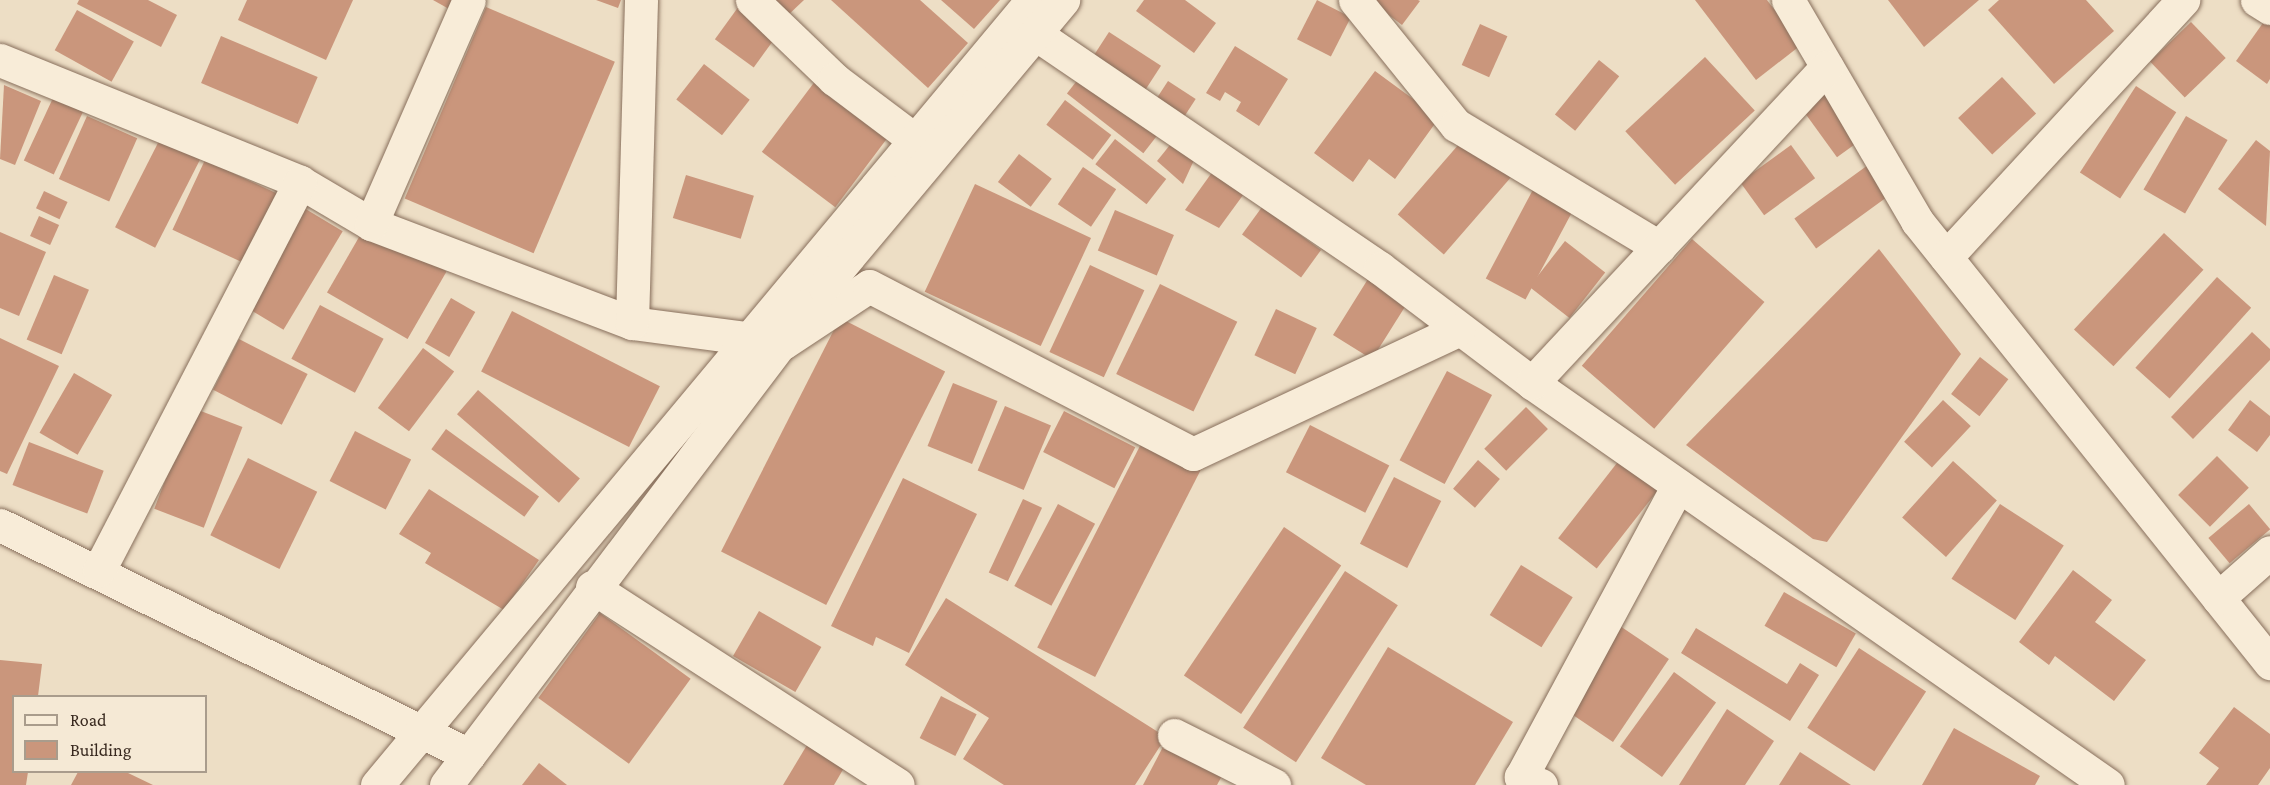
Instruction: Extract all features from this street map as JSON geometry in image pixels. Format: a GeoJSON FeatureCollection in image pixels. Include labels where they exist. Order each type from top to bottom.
{"type":"FeatureCollection","features":[{"type":"Feature","properties":{"kind":"street"},"geometry":{"type":"LineString","coordinates":[[371,224],[469,0]]}},
{"type":"Feature","properties":{"kind":"street"},"geometry":{"type":"LineString","coordinates":[[632,323],[641,0]]}},
{"type":"Feature","properties":{"kind":"street"},"geometry":{"type":"LineString","coordinates":[[752,0],[834,79],[925,148]]}},
{"type":"Feature","properties":{"kind":"street"},"geometry":{"type":"LineString","coordinates":[[446,785],[592,586],[783,342],[1032,0]]}},
{"type":"Feature","properties":{"kind":"street"},"geometry":{"type":"LineString","coordinates":[[377,785],[420,730],[749,337],[1063,0]]}},
{"type":"Feature","properties":{"kind":"street"},"geometry":{"type":"LineString","coordinates":[[1355,0],[1456,125],[1659,247]]}},
{"type":"Feature","properties":{"kind":"street"},"geometry":{"type":"LineString","coordinates":[[1788,0],[1917,221],[2270,663]]}},
{"type":"Feature","properties":{"kind":"street"},"geometry":{"type":"LineString","coordinates":[[1946,257],[2183,0]]}},
{"type":"Feature","properties":{"kind":"street"},"geometry":{"type":"LineString","coordinates":[[2258,0],[2270,8]]}},
{"type":"Feature","properties":{"kind":"street"},"geometry":{"type":"LineString","coordinates":[[1034,33],[1380,268],[1458,330],[1677,486],[2108,785]]}},
{"type":"Feature","properties":{"kind":"street"},"geometry":{"type":"LineString","coordinates":[[0,60],[300,182],[371,224],[632,323],[783,342],[869,286],[1192,454],[1458,330]]}},
{"type":"Feature","properties":{"kind":"street"},"geometry":{"type":"LineString","coordinates":[[1532,383],[1827,67]]}},
{"type":"Feature","properties":{"kind":"street"},"geometry":{"type":"LineString","coordinates":[[99,570],[300,182]]}},
{"type":"Feature","properties":{"kind":"street"},"geometry":{"type":"LineString","coordinates":[[1526,782],[1677,486]]}},
{"type":"Feature","properties":{"kind":"street"},"geometry":{"type":"LineString","coordinates":[[0,525],[99,570],[469,755]]}},
{"type":"Feature","properties":{"kind":"street"},"geometry":{"type":"LineString","coordinates":[[2218,598],[2270,552]]}},
{"type":"Feature","properties":{"kind":"street"},"geometry":{"type":"LineString","coordinates":[[592,586],[898,785]]}},
{"type":"Feature","properties":{"kind":"street"},"geometry":{"type":"LineString","coordinates":[[1174,735],[1274,785]]}},
{"type":"Feature","properties":{"kind":"building"},"geometry":{"type":"Polygon","coordinates":[[[79,0],[148,0],[177,15],[161,47],[77,4],[79,0]]]}},
{"type":"Feature","properties":{"kind":"building"},"geometry":{"type":"Polygon","coordinates":[[[247,0],[353,0],[326,60],[238,20],[247,0]]]}},
{"type":"Feature","properties":{"kind":"building"},"geometry":{"type":"Polygon","coordinates":[[[433,0],[454,0],[449,9],[433,0]]]}},
{"type":"Feature","properties":{"kind":"building"},"geometry":{"type":"Polygon","coordinates":[[[596,0],[621,0],[618,8],[596,0]]]}},
{"type":"Feature","properties":{"kind":"building"},"geometry":{"type":"Polygon","coordinates":[[[769,0],[804,0],[786,17],[769,0]]]}},
{"type":"Feature","properties":{"kind":"building"},"geometry":{"type":"Polygon","coordinates":[[[831,0],[920,0],[968,43],[928,88],[831,0]]]}},
{"type":"Feature","properties":{"kind":"building"},"geometry":{"type":"Polygon","coordinates":[[[941,0],[1000,0],[974,29],[941,0]]]}},
{"type":"Feature","properties":{"kind":"building"},"geometry":{"type":"Polygon","coordinates":[[[1144,0],[1185,0],[1216,23],[1194,53],[1136,11],[1144,0]]]}},
{"type":"Feature","properties":{"kind":"building"},"geometry":{"type":"Polygon","coordinates":[[[1317,0],[1351,17],[1331,56],[1297,39],[1317,0]]]}},
{"type":"Feature","properties":{"kind":"building"},"geometry":{"type":"Polygon","coordinates":[[[1369,0],[1418,0],[1420,1],[1402,25],[1369,0]]]}},
{"type":"Feature","properties":{"kind":"building"},"geometry":{"type":"Polygon","coordinates":[[[1695,0],[1767,0],[1801,45],[1756,80],[1695,0]]]}},
{"type":"Feature","properties":{"kind":"building"},"geometry":{"type":"Polygon","coordinates":[[[1888,0],[1979,0],[1924,47],[1888,0]]]}},
{"type":"Feature","properties":{"kind":"building"},"geometry":{"type":"Polygon","coordinates":[[[1999,0],[2086,0],[2114,31],[2054,84],[1988,10],[1999,0]]]}},
{"type":"Feature","properties":{"kind":"building"},"geometry":{"type":"Polygon","coordinates":[[[739,6],[778,34],[754,67],[715,39],[739,6]]]}},
{"type":"Feature","properties":{"kind":"building"},"geometry":{"type":"Polygon","coordinates":[[[486,7],[615,62],[534,253],[405,198],[486,7]]]}},
{"type":"Feature","properties":{"kind":"building"},"geometry":{"type":"Polygon","coordinates":[[[77,10],[134,42],[112,82],[55,50],[77,10]]]}},
{"type":"Feature","properties":{"kind":"building"},"geometry":{"type":"Polygon","coordinates":[[[2270,13],[2270,79],[2267,84],[2236,61],[2270,13]]]}},
{"type":"Feature","properties":{"kind":"building"},"geometry":{"type":"Polygon","coordinates":[[[2191,22],[2226,58],[2185,98],[2150,62],[2191,22]]]}},
{"type":"Feature","properties":{"kind":"building"},"geometry":{"type":"Polygon","coordinates":[[[1480,24],[1507,36],[1489,77],[1462,65],[1480,24]]]}},
{"type":"Feature","properties":{"kind":"building"},"geometry":{"type":"Polygon","coordinates":[[[1109,32],[1161,66],[1144,92],[1092,58],[1109,32]]]}},
{"type":"Feature","properties":{"kind":"building"},"geometry":{"type":"Polygon","coordinates":[[[221,36],[318,77],[298,124],[201,83],[221,36]]]}},
{"type":"Feature","properties":{"kind":"building"},"geometry":{"type":"Polygon","coordinates":[[[1235,46],[1288,79],[1259,126],[1236,111],[1241,102],[1225,92],[1220,101],[1206,93],[1235,46]]]}},
{"type":"Feature","properties":{"kind":"building"},"geometry":{"type":"Polygon","coordinates":[[[1705,57],[1755,110],[1675,185],[1625,131],[1705,57]]]}},
{"type":"Feature","properties":{"kind":"building"},"geometry":{"type":"Polygon","coordinates":[[[1599,60],[1619,76],[1575,131],[1555,114],[1599,60]]]}},
{"type":"Feature","properties":{"kind":"building"},"geometry":{"type":"Polygon","coordinates":[[[704,64],[750,100],[722,135],[676,99],[704,64]]]}},
{"type":"Feature","properties":{"kind":"building"},"geometry":{"type":"Polygon","coordinates":[[[1086,69],[1162,129],[1143,153],[1067,93],[1086,69]]]}},
{"type":"Feature","properties":{"kind":"building"},"geometry":{"type":"Polygon","coordinates":[[[1375,71],[1439,118],[1395,179],[1369,159],[1353,182],[1314,153],[1375,71]]]}},
{"type":"Feature","properties":{"kind":"building"},"geometry":{"type":"Polygon","coordinates":[[[819,76],[892,131],[835,207],[762,152],[819,76]]]}},
{"type":"Feature","properties":{"kind":"building"},"geometry":{"type":"Polygon","coordinates":[[[2002,77],[2036,114],[1992,154],[1958,118],[2002,77]]]}},
{"type":"Feature","properties":{"kind":"building"},"geometry":{"type":"Polygon","coordinates":[[[1168,81],[1196,99],[1179,125],[1151,107],[1168,81]]]}},
{"type":"Feature","properties":{"kind":"building"},"geometry":{"type":"Polygon","coordinates":[[[4,85],[41,101],[15,165],[0,159],[4,85]]]}},
{"type":"Feature","properties":{"kind":"building"},"geometry":{"type":"Polygon","coordinates":[[[2136,86],[2176,112],[2120,199],[2080,172],[2136,86]]]}},
{"type":"Feature","properties":{"kind":"building"},"geometry":{"type":"Polygon","coordinates":[[[1824,90],[1860,140],[1837,157],[1801,107],[1824,90]]]}},
{"type":"Feature","properties":{"kind":"building"},"geometry":{"type":"Polygon","coordinates":[[[53,98],[83,112],[54,174],[24,161],[53,98]]]}},
{"type":"Feature","properties":{"kind":"building"},"geometry":{"type":"Polygon","coordinates":[[[1065,100],[1111,135],[1093,160],[1046,125],[1065,100]]]}},
{"type":"Feature","properties":{"kind":"building"},"geometry":{"type":"Polygon","coordinates":[[[87,116],[137,138],[109,201],[59,179],[87,116]]]}},
{"type":"Feature","properties":{"kind":"building"},"geometry":{"type":"Polygon","coordinates":[[[2186,116],[2228,140],[2185,214],[2144,190],[2186,116]]]}},
{"type":"Feature","properties":{"kind":"building"},"geometry":{"type":"Polygon","coordinates":[[[1466,136],[1512,176],[1444,255],[1398,214],[1466,136]]]}},
{"type":"Feature","properties":{"kind":"building"},"geometry":{"type":"Polygon","coordinates":[[[160,139],[200,159],[155,248],[115,227],[160,139]]]}},
{"type":"Feature","properties":{"kind":"building"},"geometry":{"type":"Polygon","coordinates":[[[1115,139],[1166,179],[1147,204],[1095,164],[1115,139]]]}},
{"type":"Feature","properties":{"kind":"building"},"geometry":{"type":"Polygon","coordinates":[[[1174,140],[1195,158],[1183,184],[1157,161],[1174,140]]]}},
{"type":"Feature","properties":{"kind":"building"},"geometry":{"type":"Polygon","coordinates":[[[2256,140],[2270,151],[2266,226],[2218,189],[2256,140]]]}},
{"type":"Feature","properties":{"kind":"building"},"geometry":{"type":"Polygon","coordinates":[[[1791,145],[1815,178],[1764,215],[1740,182],[1791,145]]]}},
{"type":"Feature","properties":{"kind":"building"},"geometry":{"type":"Polygon","coordinates":[[[1019,154],[1052,179],[1031,207],[998,182],[1019,154]]]}},
{"type":"Feature","properties":{"kind":"building"},"geometry":{"type":"Polygon","coordinates":[[[205,160],[284,197],[251,267],[172,230],[205,160]]]}},
{"type":"Feature","properties":{"kind":"building"},"geometry":{"type":"Polygon","coordinates":[[[1868,165],[1890,195],[1816,248],[1794,218],[1868,165]]]}},
{"type":"Feature","properties":{"kind":"building"},"geometry":{"type":"Polygon","coordinates":[[[1083,167],[1116,189],[1091,227],[1058,204],[1083,167]]]}},
{"type":"Feature","properties":{"kind":"building"},"geometry":{"type":"Polygon","coordinates":[[[1213,171],[1246,191],[1219,228],[1185,210],[1213,171]]]}},
{"type":"Feature","properties":{"kind":"building"},"geometry":{"type":"Polygon","coordinates":[[[686,175],[754,196],[741,239],[673,218],[686,175]]]}},
{"type":"Feature","properties":{"kind":"building"},"geometry":{"type":"Polygon","coordinates":[[[975,184],[1091,238],[1041,346],[925,292],[975,184]]]}},
{"type":"Feature","properties":{"kind":"building"},"geometry":{"type":"Polygon","coordinates":[[[1536,184],[1576,205],[1525,300],[1486,278],[1536,184]]]}},
{"type":"Feature","properties":{"kind":"building"},"geometry":{"type":"Polygon","coordinates":[[[44,191],[68,202],[60,219],[36,208],[44,191]]]}},
{"type":"Feature","properties":{"kind":"building"},"geometry":{"type":"Polygon","coordinates":[[[299,205],[343,231],[283,330],[240,304],[299,205]]]}},
{"type":"Feature","properties":{"kind":"building"},"geometry":{"type":"Polygon","coordinates":[[[1262,207],[1321,250],[1301,277],[1242,235],[1262,207]]]}},
{"type":"Feature","properties":{"kind":"building"},"geometry":{"type":"Polygon","coordinates":[[[1115,210],[1174,235],[1157,276],[1098,251],[1115,210]]]}},
{"type":"Feature","properties":{"kind":"building"},"geometry":{"type":"Polygon","coordinates":[[[39,216],[59,225],[50,245],[30,236],[39,216]]]}},
{"type":"Feature","properties":{"kind":"building"},"geometry":{"type":"Polygon","coordinates":[[[366,225],[447,272],[408,339],[327,293],[366,225]]]}},
{"type":"Feature","properties":{"kind":"building"},"geometry":{"type":"Polygon","coordinates":[[[0,232],[46,252],[19,316],[0,308],[0,232]]]}},
{"type":"Feature","properties":{"kind":"building"},"geometry":{"type":"Polygon","coordinates":[[[2164,233],[2203,270],[2113,366],[2074,330],[2164,233]]]}},
{"type":"Feature","properties":{"kind":"building"},"geometry":{"type":"Polygon","coordinates":[[[1692,239],[1764,302],[1654,429],[1582,366],[1692,239]]]}},
{"type":"Feature","properties":{"kind":"building"},"geometry":{"type":"Polygon","coordinates":[[[1565,241],[1605,272],[1569,318],[1529,287],[1565,241]]]}},
{"type":"Feature","properties":{"kind":"building"},"geometry":{"type":"Polygon","coordinates":[[[1879,249],[1961,354],[1827,542],[1813,539],[1686,445],[1879,249]]]}},
{"type":"Feature","properties":{"kind":"building"},"geometry":{"type":"Polygon","coordinates":[[[1090,265],[1144,290],[1104,377],[1049,352],[1090,265]]]}},
{"type":"Feature","properties":{"kind":"building"},"geometry":{"type":"Polygon","coordinates":[[[54,275],[89,290],[62,354],[27,339],[54,275]]]}},
{"type":"Feature","properties":{"kind":"building"},"geometry":{"type":"Polygon","coordinates":[[[2217,277],[2251,308],[2170,398],[2135,368],[2217,277]]]}},
{"type":"Feature","properties":{"kind":"building"},"geometry":{"type":"Polygon","coordinates":[[[1368,279],[1407,303],[1372,359],[1333,335],[1368,279]]]}},
{"type":"Feature","properties":{"kind":"building"},"geometry":{"type":"Polygon","coordinates":[[[1160,284],[1237,322],[1193,412],[1116,374],[1160,284]]]}},
{"type":"Feature","properties":{"kind":"building"},"geometry":{"type":"Polygon","coordinates":[[[451,298],[475,312],[449,357],[425,343],[451,298]]]}},
{"type":"Feature","properties":{"kind":"building"},"geometry":{"type":"Polygon","coordinates":[[[320,305],[384,339],[355,393],[291,359],[320,305]]]}},
{"type":"Feature","properties":{"kind":"building"},"geometry":{"type":"Polygon","coordinates":[[[1276,309],[1317,328],[1295,374],[1254,355],[1276,309]]]}},
{"type":"Feature","properties":{"kind":"building"},"geometry":{"type":"Polygon","coordinates":[[[512,311],[660,386],[629,447],[481,372],[512,311]]]}},
{"type":"Feature","properties":{"kind":"building"},"geometry":{"type":"Polygon","coordinates":[[[840,318],[945,372],[826,605],[721,551],[840,318]]]}},
{"type":"Feature","properties":{"kind":"building"},"geometry":{"type":"Polygon","coordinates":[[[2252,332],[2270,349],[2270,360],[2193,439],[2171,417],[2252,332]]]}},
{"type":"Feature","properties":{"kind":"building"},"geometry":{"type":"Polygon","coordinates":[[[0,338],[59,366],[7,474],[0,471],[0,338]]]}},
{"type":"Feature","properties":{"kind":"building"},"geometry":{"type":"Polygon","coordinates":[[[239,339],[308,374],[282,425],[213,390],[239,339]]]}},
{"type":"Feature","properties":{"kind":"building"},"geometry":{"type":"Polygon","coordinates":[[[423,348],[454,371],[409,431],[378,408],[423,348]]]}},
{"type":"Feature","properties":{"kind":"building"},"geometry":{"type":"Polygon","coordinates":[[[1980,357],[2008,379],[1979,416],[1951,394],[1980,357]]]}},
{"type":"Feature","properties":{"kind":"building"},"geometry":{"type":"Polygon","coordinates":[[[1447,371],[1492,395],[1445,484],[1400,460],[1447,371]]]}},
{"type":"Feature","properties":{"kind":"building"},"geometry":{"type":"Polygon","coordinates":[[[74,373],[112,395],[78,455],[40,433],[74,373]]]}},
{"type":"Feature","properties":{"kind":"building"},"geometry":{"type":"Polygon","coordinates":[[[953,383],[998,401],[972,464],[928,446],[953,383]]]}},
{"type":"Feature","properties":{"kind":"building"},"geometry":{"type":"Polygon","coordinates":[[[478,390],[580,479],[559,503],[457,414],[478,390]]]}},
{"type":"Feature","properties":{"kind":"building"},"geometry":{"type":"Polygon","coordinates":[[[1943,400],[1971,426],[1932,468],[1904,442],[1943,400]]]}},
{"type":"Feature","properties":{"kind":"building"},"geometry":{"type":"Polygon","coordinates":[[[2250,400],[2270,416],[2270,435],[2257,452],[2228,430],[2250,400]]]}},
{"type":"Feature","properties":{"kind":"building"},"geometry":{"type":"Polygon","coordinates":[[[1005,406],[1051,426],[1024,490],[978,470],[1005,406]]]}},
{"type":"Feature","properties":{"kind":"building"},"geometry":{"type":"Polygon","coordinates":[[[1526,407],[1548,429],[1506,471],[1484,449],[1526,407]]]}},
{"type":"Feature","properties":{"kind":"building"},"geometry":{"type":"Polygon","coordinates":[[[193,408],[242,427],[204,528],[154,509],[193,408]]]}},
{"type":"Feature","properties":{"kind":"building"},"geometry":{"type":"Polygon","coordinates":[[[1064,411],[1135,447],[1114,488],[1043,452],[1064,411]]]}},
{"type":"Feature","properties":{"kind":"building"},"geometry":{"type":"Polygon","coordinates":[[[1310,425],[1389,465],[1365,513],[1286,472],[1310,425]]]}},
{"type":"Feature","properties":{"kind":"building"},"geometry":{"type":"Polygon","coordinates":[[[446,429],[539,497],[524,517],[431,449],[446,429]]]}},
{"type":"Feature","properties":{"kind":"building"},"geometry":{"type":"Polygon","coordinates":[[[355,431],[411,460],[386,509],[330,481],[355,431]]]}},
{"type":"Feature","properties":{"kind":"building"},"geometry":{"type":"Polygon","coordinates":[[[1143,440],[1201,470],[1095,677],[1037,648],[1143,440]]]}},
{"type":"Feature","properties":{"kind":"building"},"geometry":{"type":"Polygon","coordinates":[[[29,442],[104,471],[87,514],[13,485],[29,442]]]}},
{"type":"Feature","properties":{"kind":"building"},"geometry":{"type":"Polygon","coordinates":[[[1624,454],[1663,484],[1597,568],[1558,538],[1624,454]]]}},
{"type":"Feature","properties":{"kind":"building"},"geometry":{"type":"Polygon","coordinates":[[[2217,456],[2249,488],[2210,527],[2178,495],[2217,456]]]}},
{"type":"Feature","properties":{"kind":"building"},"geometry":{"type":"Polygon","coordinates":[[[248,458],[317,492],[280,569],[210,535],[248,458]]]}},
{"type":"Feature","properties":{"kind":"building"},"geometry":{"type":"Polygon","coordinates":[[[1478,460],[1500,479],[1475,508],[1453,489],[1478,460]]]}},
{"type":"Feature","properties":{"kind":"building"},"geometry":{"type":"Polygon","coordinates":[[[1953,461],[1997,500],[1946,557],[1902,517],[1953,461]]]}},
{"type":"Feature","properties":{"kind":"building"},"geometry":{"type":"Polygon","coordinates":[[[1394,477],[1441,501],[1407,568],[1360,544],[1394,477]]]}},
{"type":"Feature","properties":{"kind":"building"},"geometry":{"type":"Polygon","coordinates":[[[903,478],[977,514],[909,653],[876,637],[873,646],[831,626],[903,478]]]}},
{"type":"Feature","properties":{"kind":"building"},"geometry":{"type":"Polygon","coordinates":[[[429,489],[539,560],[504,610],[425,563],[431,553],[399,534],[429,489]]]}},
{"type":"Feature","properties":{"kind":"building"},"geometry":{"type":"Polygon","coordinates":[[[1023,499],[1042,508],[1008,581],[989,572],[1023,499]]]}},
{"type":"Feature","properties":{"kind":"building"},"geometry":{"type":"Polygon","coordinates":[[[1058,504],[1095,524],[1051,606],[1014,586],[1058,504]]]}},
{"type":"Feature","properties":{"kind":"building"},"geometry":{"type":"Polygon","coordinates":[[[2000,504],[2064,545],[2015,620],[1952,579],[2000,504]]]}},
{"type":"Feature","properties":{"kind":"building"},"geometry":{"type":"Polygon","coordinates":[[[2249,504],[2270,529],[2230,563],[2208,538],[2249,504]]]}},
{"type":"Feature","properties":{"kind":"building"},"geometry":{"type":"Polygon","coordinates":[[[1284,527],[1341,566],[1241,714],[1184,675],[1284,527]]]}},
{"type":"Feature","properties":{"kind":"building"},"geometry":{"type":"Polygon","coordinates":[[[1521,565],[1573,597],[1541,647],[1490,615],[1521,565]]]}},
{"type":"Feature","properties":{"kind":"building"},"geometry":{"type":"Polygon","coordinates":[[[2073,570],[2112,600],[2095,622],[2146,660],[2114,701],[2055,656],[2049,665],[2019,642],[2073,570]]]}},
{"type":"Feature","properties":{"kind":"building"},"geometry":{"type":"Polygon","coordinates":[[[1345,571],[1398,605],[1296,762],[1243,728],[1345,571]]]}},
{"type":"Feature","properties":{"kind":"building"},"geometry":{"type":"Polygon","coordinates":[[[1784,592],[1856,634],[1836,667],[1764,626],[1784,592]]]}},
{"type":"Feature","properties":{"kind":"building"},"geometry":{"type":"Polygon","coordinates":[[[946,598],[1166,737],[1135,785],[1004,785],[963,759],[989,718],[905,665],[946,598]]]}},
{"type":"Feature","properties":{"kind":"building"},"geometry":{"type":"Polygon","coordinates":[[[759,611],[821,647],[795,692],[733,656],[759,611]]]}},
{"type":"Feature","properties":{"kind":"building"},"geometry":{"type":"Polygon","coordinates":[[[600,613],[691,679],[629,764],[538,698],[600,613]]]}},
{"type":"Feature","properties":{"kind":"building"},"geometry":{"type":"Polygon","coordinates":[[[1620,626],[1669,659],[1613,742],[1564,709],[1620,626]]]}},
{"type":"Feature","properties":{"kind":"building"},"geometry":{"type":"Polygon","coordinates":[[[1696,628],[1787,684],[1800,663],[1819,675],[1790,721],[1681,653],[1696,628]]]}},
{"type":"Feature","properties":{"kind":"building"},"geometry":{"type":"Polygon","coordinates":[[[1388,647],[1513,722],[1475,785],[1366,785],[1321,758],[1388,647]]]}},
{"type":"Feature","properties":{"kind":"building"},"geometry":{"type":"Polygon","coordinates":[[[1859,648],[1926,692],[1874,771],[1807,728],[1859,648]]]}},
{"type":"Feature","properties":{"kind":"building"},"geometry":{"type":"Polygon","coordinates":[[[0,660],[42,664],[38,695],[12,695],[12,773],[28,773],[26,785],[0,785],[0,660]]]}},
{"type":"Feature","properties":{"kind":"building"},"geometry":{"type":"Polygon","coordinates":[[[1674,672],[1716,703],[1662,777],[1620,746],[1674,672]]]}},
{"type":"Feature","properties":{"kind":"building"},"geometry":{"type":"Polygon","coordinates":[[[941,696],[977,714],[955,756],[920,738],[941,696]]]}},
{"type":"Feature","properties":{"kind":"building"},"geometry":{"type":"Polygon","coordinates":[[[2234,707],[2270,734],[2270,768],[2258,785],[2206,785],[2219,768],[2199,753],[2234,707]]]}},
{"type":"Feature","properties":{"kind":"building"},"geometry":{"type":"Polygon","coordinates":[[[1727,709],[1774,741],[1745,785],[1679,785],[1727,709]]]}},
{"type":"Feature","properties":{"kind":"building"},"geometry":{"type":"Polygon","coordinates":[[[1954,728],[2040,776],[2035,785],[1922,785],[1954,728]]]}},
{"type":"Feature","properties":{"kind":"building"},"geometry":{"type":"Polygon","coordinates":[[[810,740],[848,761],[834,785],[783,785],[810,740]]]}},
{"type":"Feature","properties":{"kind":"building"},"geometry":{"type":"Polygon","coordinates":[[[1165,743],[1223,774],[1217,785],[1143,785],[1165,743]]]}},
{"type":"Feature","properties":{"kind":"building"},"geometry":{"type":"Polygon","coordinates":[[[1800,752],[1851,785],[1779,785],[1800,752]]]}},
{"type":"Feature","properties":{"kind":"building"},"geometry":{"type":"Polygon","coordinates":[[[539,763],[567,785],[522,785],[539,763]]]}},
{"type":"Feature","properties":{"kind":"building"},"geometry":{"type":"Polygon","coordinates":[[[77,773],[128,773],[153,785],[71,785],[77,773]]]}}]}
